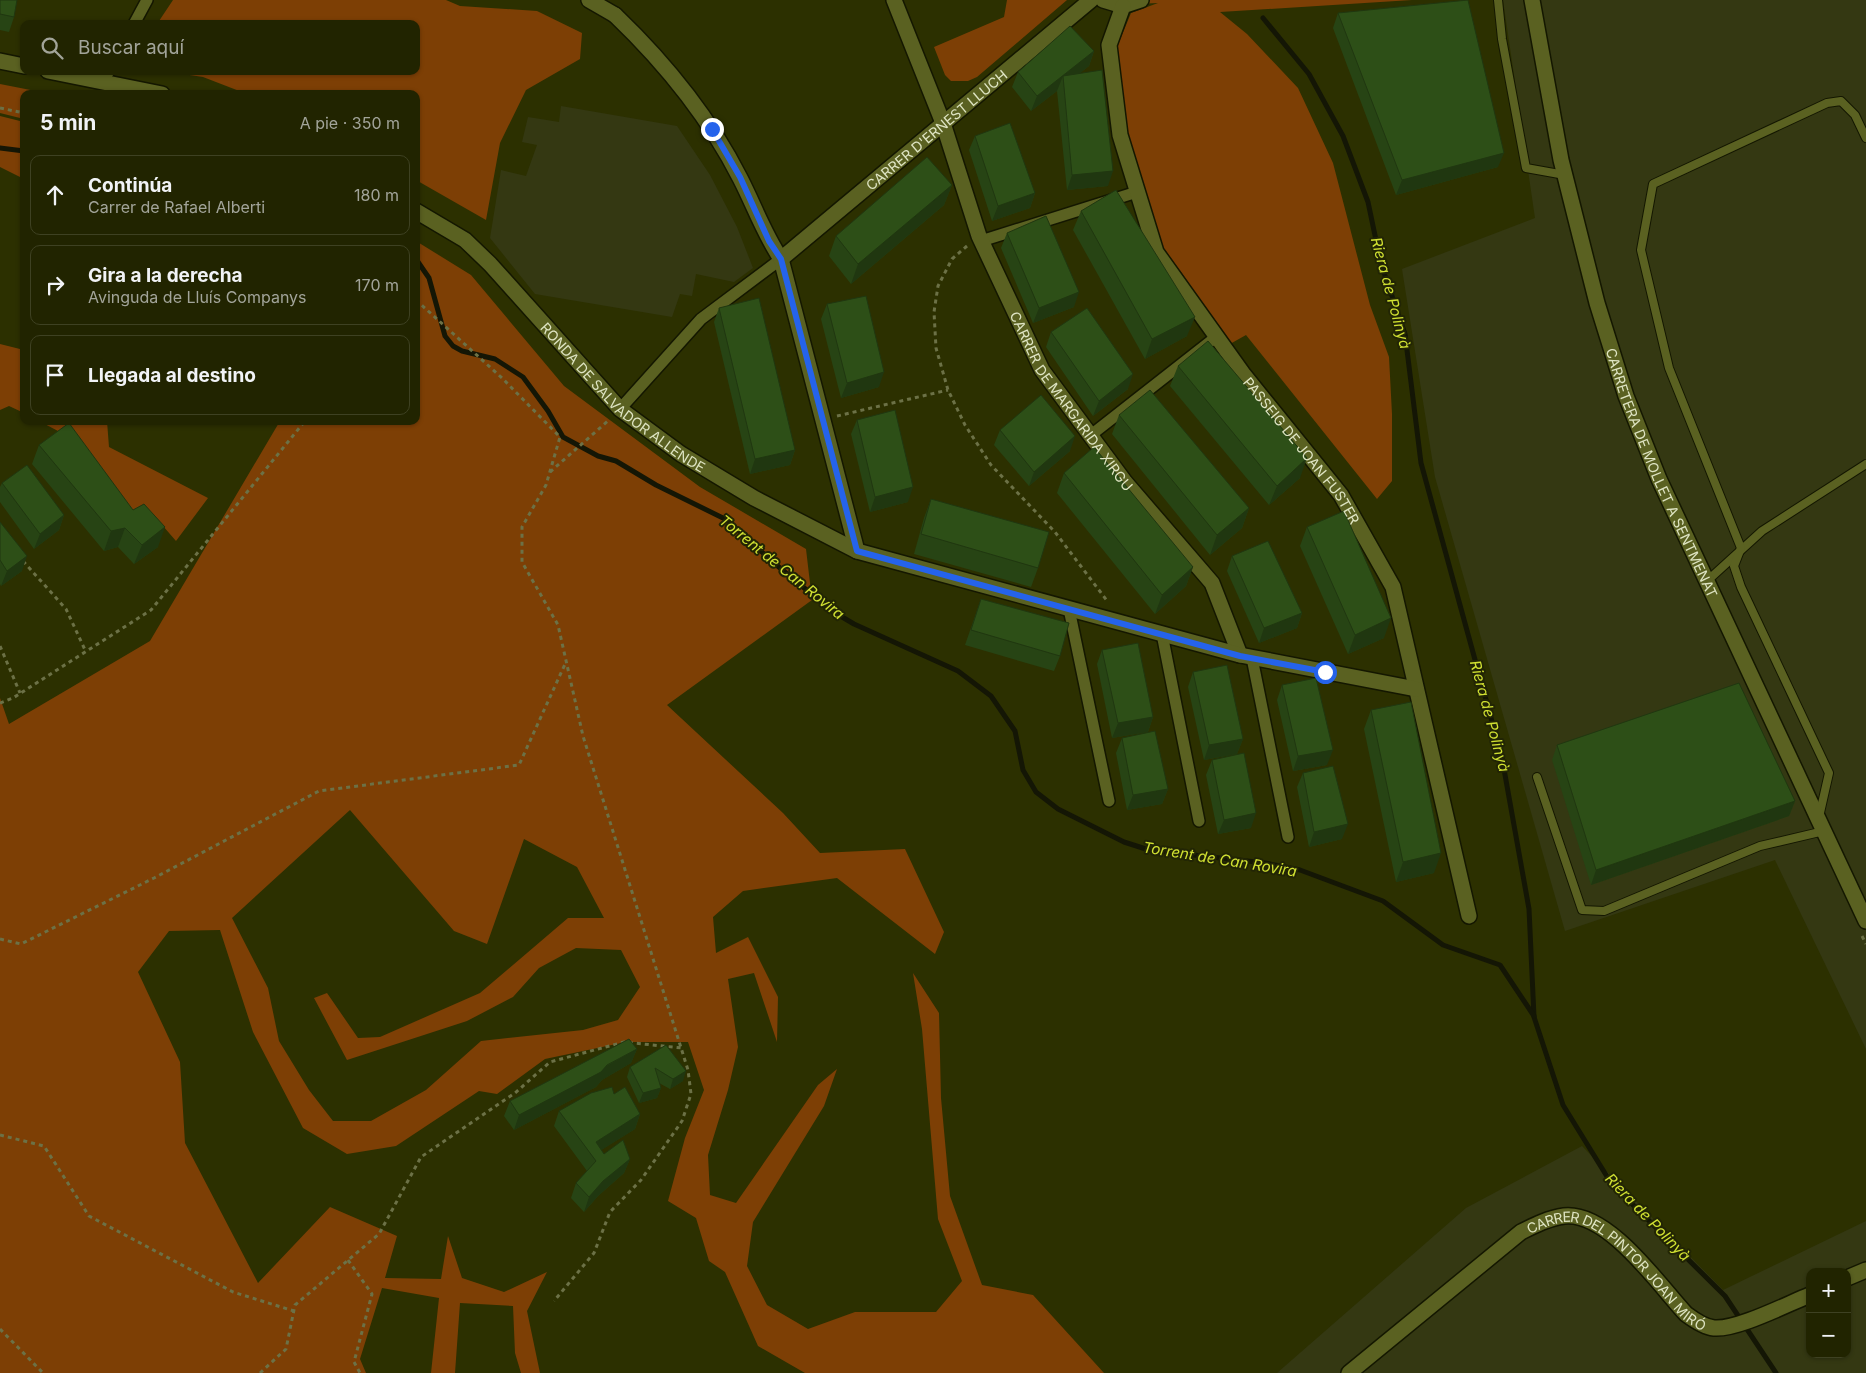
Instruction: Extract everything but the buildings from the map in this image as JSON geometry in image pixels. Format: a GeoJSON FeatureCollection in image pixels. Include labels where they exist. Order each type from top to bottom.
{"type":"FeatureCollection","features":[{"type":"Feature","properties":{"kind":"street"},"geometry":{"type":"LineString","coordinates":[[136,20],[147,0]]}},
{"type":"Feature","properties":{"kind":"street"},"geometry":{"type":"LineString","coordinates":[[589,0],[615,15]]}},
{"type":"Feature","properties":{"kind":"street"},"geometry":{"type":"LineString","coordinates":[[602,0],[661,60],[712,129],[740,177],[769,241],[781,259],[857,551]]}},
{"type":"Feature","properties":{"kind":"street","name":"CARRER DE MARGARIDA XIRGU"},"geometry":{"type":"LineString","coordinates":[[894,0],[943,123],[980,239],[1042,370],[1125,482],[1212,583],[1246,657]]}},
{"type":"Feature","properties":{"kind":"street","name":"CARRER D'ERNEST LLUCH"},"geometry":{"type":"LineString","coordinates":[[781,259],[1091,0]]}},
{"type":"Feature","properties":{"kind":"street"},"geometry":{"type":"LineString","coordinates":[[1103,0],[1123,6],[1141,0]]}},
{"type":"Feature","properties":{"kind":"street","name":"CARRETERA DE MOLLET A SENTMENAT"},"geometry":{"type":"LineString","coordinates":[[1532,0],[1564,175],[1597,303],[1626,396],[1659,479],[1866,921]]}},
{"type":"Feature","properties":{"kind":"street","name":"PASSEIG DE JOAN FUSTER"},"geometry":{"type":"LineString","coordinates":[[1123,6],[1109,45],[1120,135],[1156,252],[1244,375],[1341,494],[1393,588],[1469,916]]}},
{"type":"Feature","properties":{"kind":"street"},"geometry":{"type":"LineString","coordinates":[[0,61],[20,65]]}},
{"type":"Feature","properties":{"kind":"street"},"geometry":{"type":"LineString","coordinates":[[86,75],[105,77],[149,90]]}},
{"type":"Feature","properties":{"kind":"street"},"geometry":{"type":"LineString","coordinates":[[980,239],[1137,192]]}},
{"type":"Feature","properties":{"kind":"street","name":"RONDA DE SALVADOR ALLENDE"},"geometry":{"type":"LineString","coordinates":[[420,213],[464,240],[490,264],[620,409],[680,454],[754,498],[857,551],[1246,657],[1416,689]]}},
{"type":"Feature","properties":{"kind":"street"},"geometry":{"type":"LineString","coordinates":[[620,409],[701,319],[781,259]]}},
{"type":"Feature","properties":{"kind":"street"},"geometry":{"type":"LineString","coordinates":[[1090,435],[1216,337]]}},
{"type":"Feature","properties":{"kind":"street"},"geometry":{"type":"LineString","coordinates":[[1069,609],[1109,801]]}},
{"type":"Feature","properties":{"kind":"street"},"geometry":{"type":"LineString","coordinates":[[1162,634],[1199,821]]}},
{"type":"Feature","properties":{"kind":"street"},"geometry":{"type":"LineString","coordinates":[[1246,657],[1288,836]]}},
{"type":"Feature","properties":{"kind":"street","name":"CARRER DEL PINTOR JOAN MIRÓ"},"geometry":{"type":"LineString","coordinates":[[1349,1373],[1521,1232],[1536,1224],[1565,1216],[1595,1223],[1611,1234],[1686,1314],[1698,1322],[1713,1328],[1760,1316],[1806,1296]]}},
{"type":"Feature","properties":{"kind":"street"},"geometry":{"type":"LineString","coordinates":[[1851,1276],[1866,1270]]}},
{"type":"Feature","properties":{"kind":"lane"},"geometry":{"type":"LineString","coordinates":[[1498,0],[1502,39],[1526,168],[1564,175]]}},
{"type":"Feature","properties":{"kind":"lane"},"geometry":{"type":"LineString","coordinates":[[1537,778],[1582,910],[1604,911],[1760,846],[1822,825],[1829,773],[1741,587],[1734,566],[1741,548],[1669,368],[1641,250],[1653,184],[1827,103],[1841,101],[1856,115],[1866,138]]}},
{"type":"Feature","properties":{"kind":"lane"},"geometry":{"type":"LineString","coordinates":[[1707,581],[1741,548],[1762,531],[1866,464]]}},
{"type":"Feature","properties":{"kind":"path"},"geometry":{"type":"LineString","coordinates":[[0,108],[20,112]]}},
{"type":"Feature","properties":{"kind":"path"},"geometry":{"type":"LineString","coordinates":[[980,239],[952,259],[938,286],[934,312],[936,348],[948,390],[964,425],[991,465],[1055,532],[1125,624]]}},
{"type":"Feature","properties":{"kind":"path"},"geometry":{"type":"LineString","coordinates":[[420,304],[502,378],[560,437],[546,485],[522,527],[522,562],[558,626],[583,736],[688,1070],[690,1094],[682,1121],[641,1180],[610,1212],[594,1253],[554,1301]]}},
{"type":"Feature","properties":{"kind":"path"},"geometry":{"type":"LineString","coordinates":[[822,419],[948,390]]}},
{"type":"Feature","properties":{"kind":"path"},"geometry":{"type":"LineString","coordinates":[[549,473],[620,409]]}},
{"type":"Feature","properties":{"kind":"path"},"geometry":{"type":"LineString","coordinates":[[0,703],[20,693],[151,610],[302,425]]}},
{"type":"Feature","properties":{"kind":"path"},"geometry":{"type":"LineString","coordinates":[[22,560],[66,609],[86,652]]}},
{"type":"Feature","properties":{"kind":"path"},"geometry":{"type":"LineString","coordinates":[[0,646],[20,693]]}},
{"type":"Feature","properties":{"kind":"path"},"geometry":{"type":"LineString","coordinates":[[0,939],[20,944],[154,878],[319,791],[519,765],[566,662]]}},
{"type":"Feature","properties":{"kind":"path"},"geometry":{"type":"LineString","coordinates":[[260,1373],[286,1349],[295,1305],[379,1234],[420,1157],[515,1093],[550,1062],[624,1042],[682,1048]]}},
{"type":"Feature","properties":{"kind":"path"},"geometry":{"type":"LineString","coordinates":[[0,1135],[44,1146],[90,1216],[233,1292],[294,1311]]}},
{"type":"Feature","properties":{"kind":"path"},"geometry":{"type":"LineString","coordinates":[[348,1260],[372,1294],[354,1362],[360,1373]]}},
{"type":"Feature","properties":{"kind":"path"},"geometry":{"type":"LineString","coordinates":[[0,1329],[43,1373]]}},
{"type":"Feature","properties":{"kind":"shaded area"},"geometry":{"type":"Polygon","coordinates":[[[173,0],[446,0],[460,6],[537,11],[582,33],[580,59],[526,90],[500,143],[486,220],[420,182],[420,90],[237,90],[203,77],[190,75],[420,75],[420,20],[160,20],[173,0]]]}},
{"type":"Feature","properties":{"kind":"shaded area"},"geometry":{"type":"Polygon","coordinates":[[[1007,0],[1067,0],[977,77],[968,81],[951,81],[945,75],[934,47],[1004,17],[1007,0]]]}},
{"type":"Feature","properties":{"kind":"shaded area"},"geometry":{"type":"Polygon","coordinates":[[[1141,0],[1412,0],[1220,12],[1247,34],[1298,88],[1333,163],[1370,305],[1389,357],[1392,414],[1392,481],[1377,499],[1246,335],[1230,344],[1181,272],[1162,249],[1127,133],[1117,47],[1131,13],[1158,3],[1135,4],[1141,0]]]}},
{"type":"Feature","properties":{"kind":"shaded area"},"geometry":{"type":"Polygon","coordinates":[[[1503,0],[1866,0],[1866,1049],[1775,860],[1565,931],[1435,477],[1402,269],[1535,218],[1503,0]]]}},
{"type":"Feature","properties":{"kind":"shaded area"},"geometry":{"type":"Polygon","coordinates":[[[0,84],[31,90],[20,90],[20,118],[0,113],[0,84]]]}},
{"type":"Feature","properties":{"kind":"shaded area"},"geometry":{"type":"Polygon","coordinates":[[[561,106],[677,126],[710,175],[737,227],[753,268],[734,282],[696,274],[692,296],[680,294],[672,317],[535,294],[490,238],[501,170],[526,176],[537,145],[522,142],[528,117],[559,122],[561,106]]]}},
{"type":"Feature","properties":{"kind":"shaded area"},"geometry":{"type":"Polygon","coordinates":[[[0,116],[20,121],[20,177],[0,167],[0,116]]]}},
{"type":"Feature","properties":{"kind":"shaded area"},"geometry":{"type":"Polygon","coordinates":[[[420,243],[471,275],[564,386],[700,487],[806,549],[812,600],[667,705],[783,813],[820,853],[905,849],[944,932],[935,954],[837,878],[743,891],[713,917],[716,953],[748,937],[778,997],[777,1042],[754,973],[728,979],[738,1047],[728,1090],[708,1155],[710,1195],[736,1203],[818,1085],[837,1069],[824,1106],[753,1222],[747,1266],[767,1305],[808,1329],[855,1312],[936,1312],[962,1281],[938,1219],[922,1029],[913,973],[939,1013],[941,1098],[950,1196],[982,1285],[1033,1295],[1104,1373],[805,1373],[758,1346],[725,1272],[709,1261],[696,1218],[668,1201],[685,1138],[704,1090],[688,1042],[626,1042],[545,1059],[497,1094],[479,1091],[396,1146],[347,1154],[303,1128],[253,1032],[220,930],[169,931],[138,972],[180,1062],[185,1143],[258,1283],[330,1207],[397,1236],[385,1278],[441,1279],[448,1236],[462,1278],[504,1292],[547,1272],[527,1311],[540,1373],[521,1373],[515,1353],[513,1306],[460,1303],[455,1373],[431,1373],[439,1298],[382,1288],[360,1359],[366,1373],[0,1373],[0,698],[9,724],[150,641],[278,425],[420,425],[420,243]],[[350,810],[232,918],[268,988],[279,1041],[309,1090],[333,1121],[371,1121],[426,1090],[481,1041],[583,1030],[618,1020],[640,987],[621,950],[576,948],[539,968],[513,997],[467,1021],[347,1060],[314,998],[327,993],[358,1038],[380,1037],[480,993],[568,918],[604,918],[577,867],[524,839],[487,944],[454,931],[350,810]]]}},
{"type":"Feature","properties":{"kind":"shaded area"},"geometry":{"type":"Polygon","coordinates":[[[0,344],[20,349],[20,411],[9,406],[0,410],[0,344]]]}},
{"type":"Feature","properties":{"kind":"shaded area"},"geometry":{"type":"Polygon","coordinates":[[[47,425],[107,425],[109,447],[208,498],[176,541],[163,526],[126,517],[58,431],[47,425]]]}},
{"type":"Feature","properties":{"kind":"shaded area"},"geometry":{"type":"Polygon","coordinates":[[[1582,1146],[1723,1290],[1866,1221],[1866,1373],[1277,1373],[1466,1208],[1582,1146]]]}},
{"type":"Feature","properties":{"kind":"waterway","name":"Riera de Polinyà"},"geometry":{"type":"LineString","coordinates":[[1263,18],[1309,74],[1343,136],[1368,202],[1381,264],[1405,334],[1421,463],[1502,758],[1529,909],[1534,1017],[1563,1105],[1611,1183],[1725,1296],[1776,1373]]}},
{"type":"Feature","properties":{"kind":"waterway","name":"Torrent de Can Rovira"},"geometry":{"type":"LineString","coordinates":[[0,148],[20,150]]}},
{"type":"Feature","properties":{"kind":"waterway","name":"Torrent de Can Rovira"},"geometry":{"type":"LineString","coordinates":[[420,265],[429,278],[445,336],[453,346],[462,351],[495,359],[523,377],[548,411],[563,437],[598,456],[616,461],[656,485],[727,520],[774,563],[832,611],[854,624],[958,671],[991,696],[1015,731],[1023,770],[1036,792],[1058,809],[1124,842],[1149,850],[1265,863],[1300,870],[1383,901],[1443,945],[1500,965],[1534,1016]]}},
{"type":"Feature","properties":{"kind":"route"},"geometry":{"type":"LineString","coordinates":[[712,129],[740,177],[769,241],[781,259],[857,551],[1240,656],[1325,672]]}}]}
